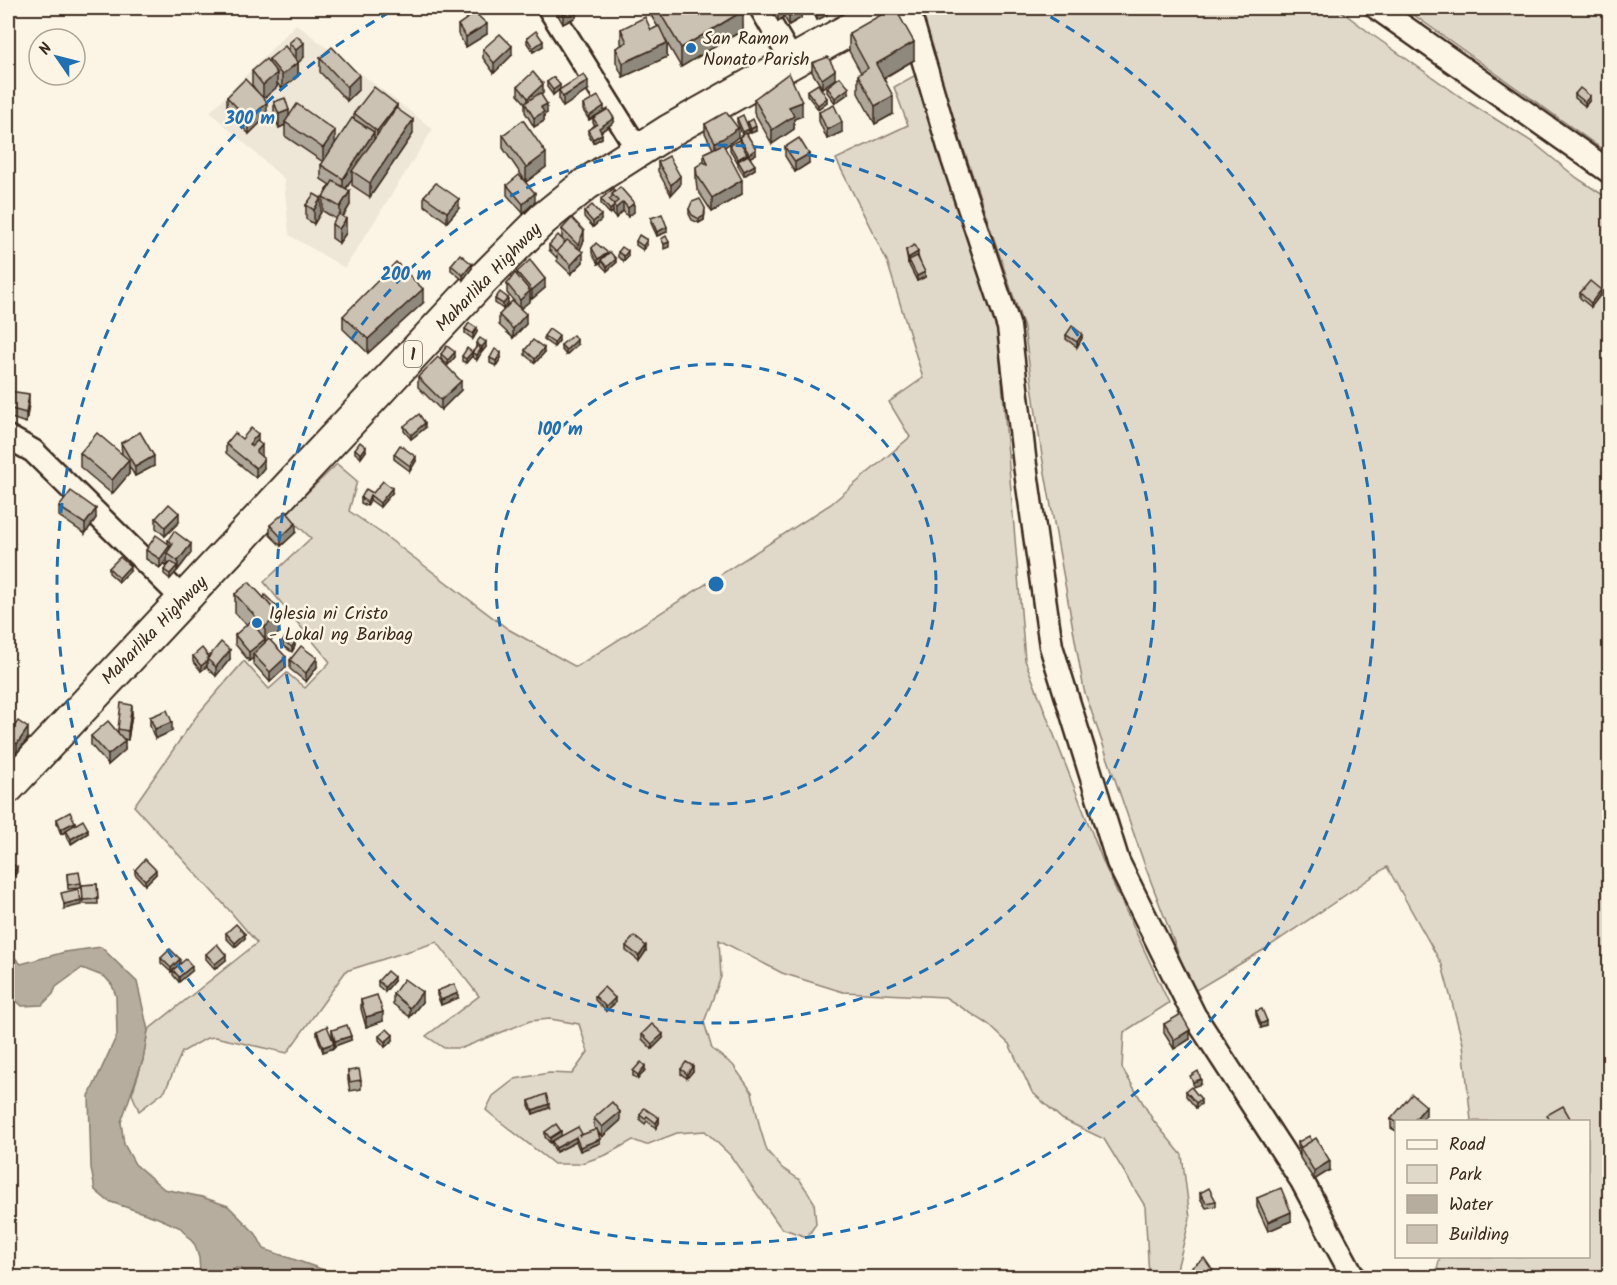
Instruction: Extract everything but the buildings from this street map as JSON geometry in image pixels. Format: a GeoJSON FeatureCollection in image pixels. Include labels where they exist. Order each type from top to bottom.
{"type":"FeatureCollection","features":[{"type":"Feature","properties":{"kind":"highway","name":"Maharlika Highway"},"geometry":{"type":"LineString","coordinates":[[8,787],[106,680],[543,219],[586,184],[669,131],[888,8]]}},
{"type":"Feature","properties":{"kind":"street"},"geometry":{"type":"LineString","coordinates":[[549,8],[638,150]]}},
{"type":"Feature","properties":{"kind":"street"},"geometry":{"type":"LineString","coordinates":[[761,8],[792,61]]}},
{"type":"Feature","properties":{"kind":"street"},"geometry":{"type":"LineString","coordinates":[[908,8],[950,147],[1009,327],[1025,465],[1051,646],[1118,862],[1194,1015],[1302,1180],[1354,1278]]}},
{"type":"Feature","properties":{"kind":"street"},"geometry":{"type":"LineString","coordinates":[[1377,8],[1610,172]]}},
{"type":"Feature","properties":{"kind":"street"},"geometry":{"type":"LineString","coordinates":[[8,437],[33,451],[184,600]]}},
{"type":"Feature","properties":{"kind":"shaded area"},"geometry":{"type":"Polygon","coordinates":[[[296,24],[433,129],[345,268],[289,235],[284,179],[210,112],[296,24]]]}},
{"type":"Feature","properties":{"kind":"green space"},"geometry":{"type":"Polygon","coordinates":[[[938,8],[1337,8],[1468,102],[1534,143],[1577,178],[1609,199],[1609,1277],[1435,1277],[1440,1258],[1590,1258],[1590,1120],[1471,1120],[1463,1044],[1442,965],[1387,867],[1265,949],[1193,992],[1145,866],[1084,690],[1042,456],[1024,328],[919,16],[938,8]]]}},
{"type":"Feature","properties":{"kind":"green space"},"geometry":{"type":"Polygon","coordinates":[[[1404,8],[1609,8],[1609,154],[1404,8]]]}},
{"type":"Feature","properties":{"kind":"green space"},"geometry":{"type":"Polygon","coordinates":[[[921,72],[998,333],[1025,660],[1104,864],[1169,1003],[1124,1032],[1122,1068],[1153,1120],[1182,1155],[1190,1218],[1175,1277],[1149,1277],[1145,1206],[1104,1139],[1062,1119],[1032,1092],[1009,1044],[988,1024],[945,997],[843,992],[782,973],[719,940],[721,977],[704,1022],[712,1049],[733,1065],[752,1092],[767,1151],[782,1168],[800,1180],[814,1202],[816,1224],[807,1237],[781,1228],[730,1155],[705,1131],[677,1133],[646,1145],[633,1140],[606,1155],[579,1164],[554,1164],[493,1116],[486,1110],[493,1096],[515,1079],[549,1073],[572,1074],[588,1052],[579,1024],[550,1019],[530,1021],[462,1048],[444,1048],[426,1036],[479,996],[437,942],[346,971],[287,1053],[215,1037],[207,1038],[182,1052],[165,1091],[139,1111],[132,1094],[143,1060],[148,1030],[257,943],[134,806],[198,714],[244,661],[269,689],[287,673],[305,688],[330,662],[264,582],[311,538],[285,514],[337,464],[357,481],[349,511],[508,629],[576,667],[831,504],[910,437],[889,402],[923,378],[887,261],[836,159],[908,125],[894,87],[921,72]]]}},
{"type":"Feature","properties":{"kind":"water"},"geometry":{"type":"Polygon","coordinates":[[[101,947],[137,982],[148,1030],[143,1060],[121,1122],[124,1144],[135,1164],[164,1189],[202,1197],[228,1206],[256,1234],[264,1249],[344,1277],[247,1277],[242,1269],[236,1268],[225,1277],[198,1277],[199,1258],[195,1245],[181,1228],[108,1201],[95,1190],[91,1168],[89,1096],[117,1035],[116,996],[112,985],[105,977],[82,968],[56,987],[53,994],[42,1005],[22,1006],[8,993],[8,951],[21,964],[65,952],[101,947]]]}},
{"type":"Feature","properties":{"kind":"place","name":"San Ramon Nonato Parish"},"geometry":{"type":"Point","coordinates":[691,48]}},
{"type":"Feature","properties":{"kind":"place","name":"Iglesia ni Cristo - Lokal ng Baribag"},"geometry":{"type":"Point","coordinates":[257,623]}}]}
